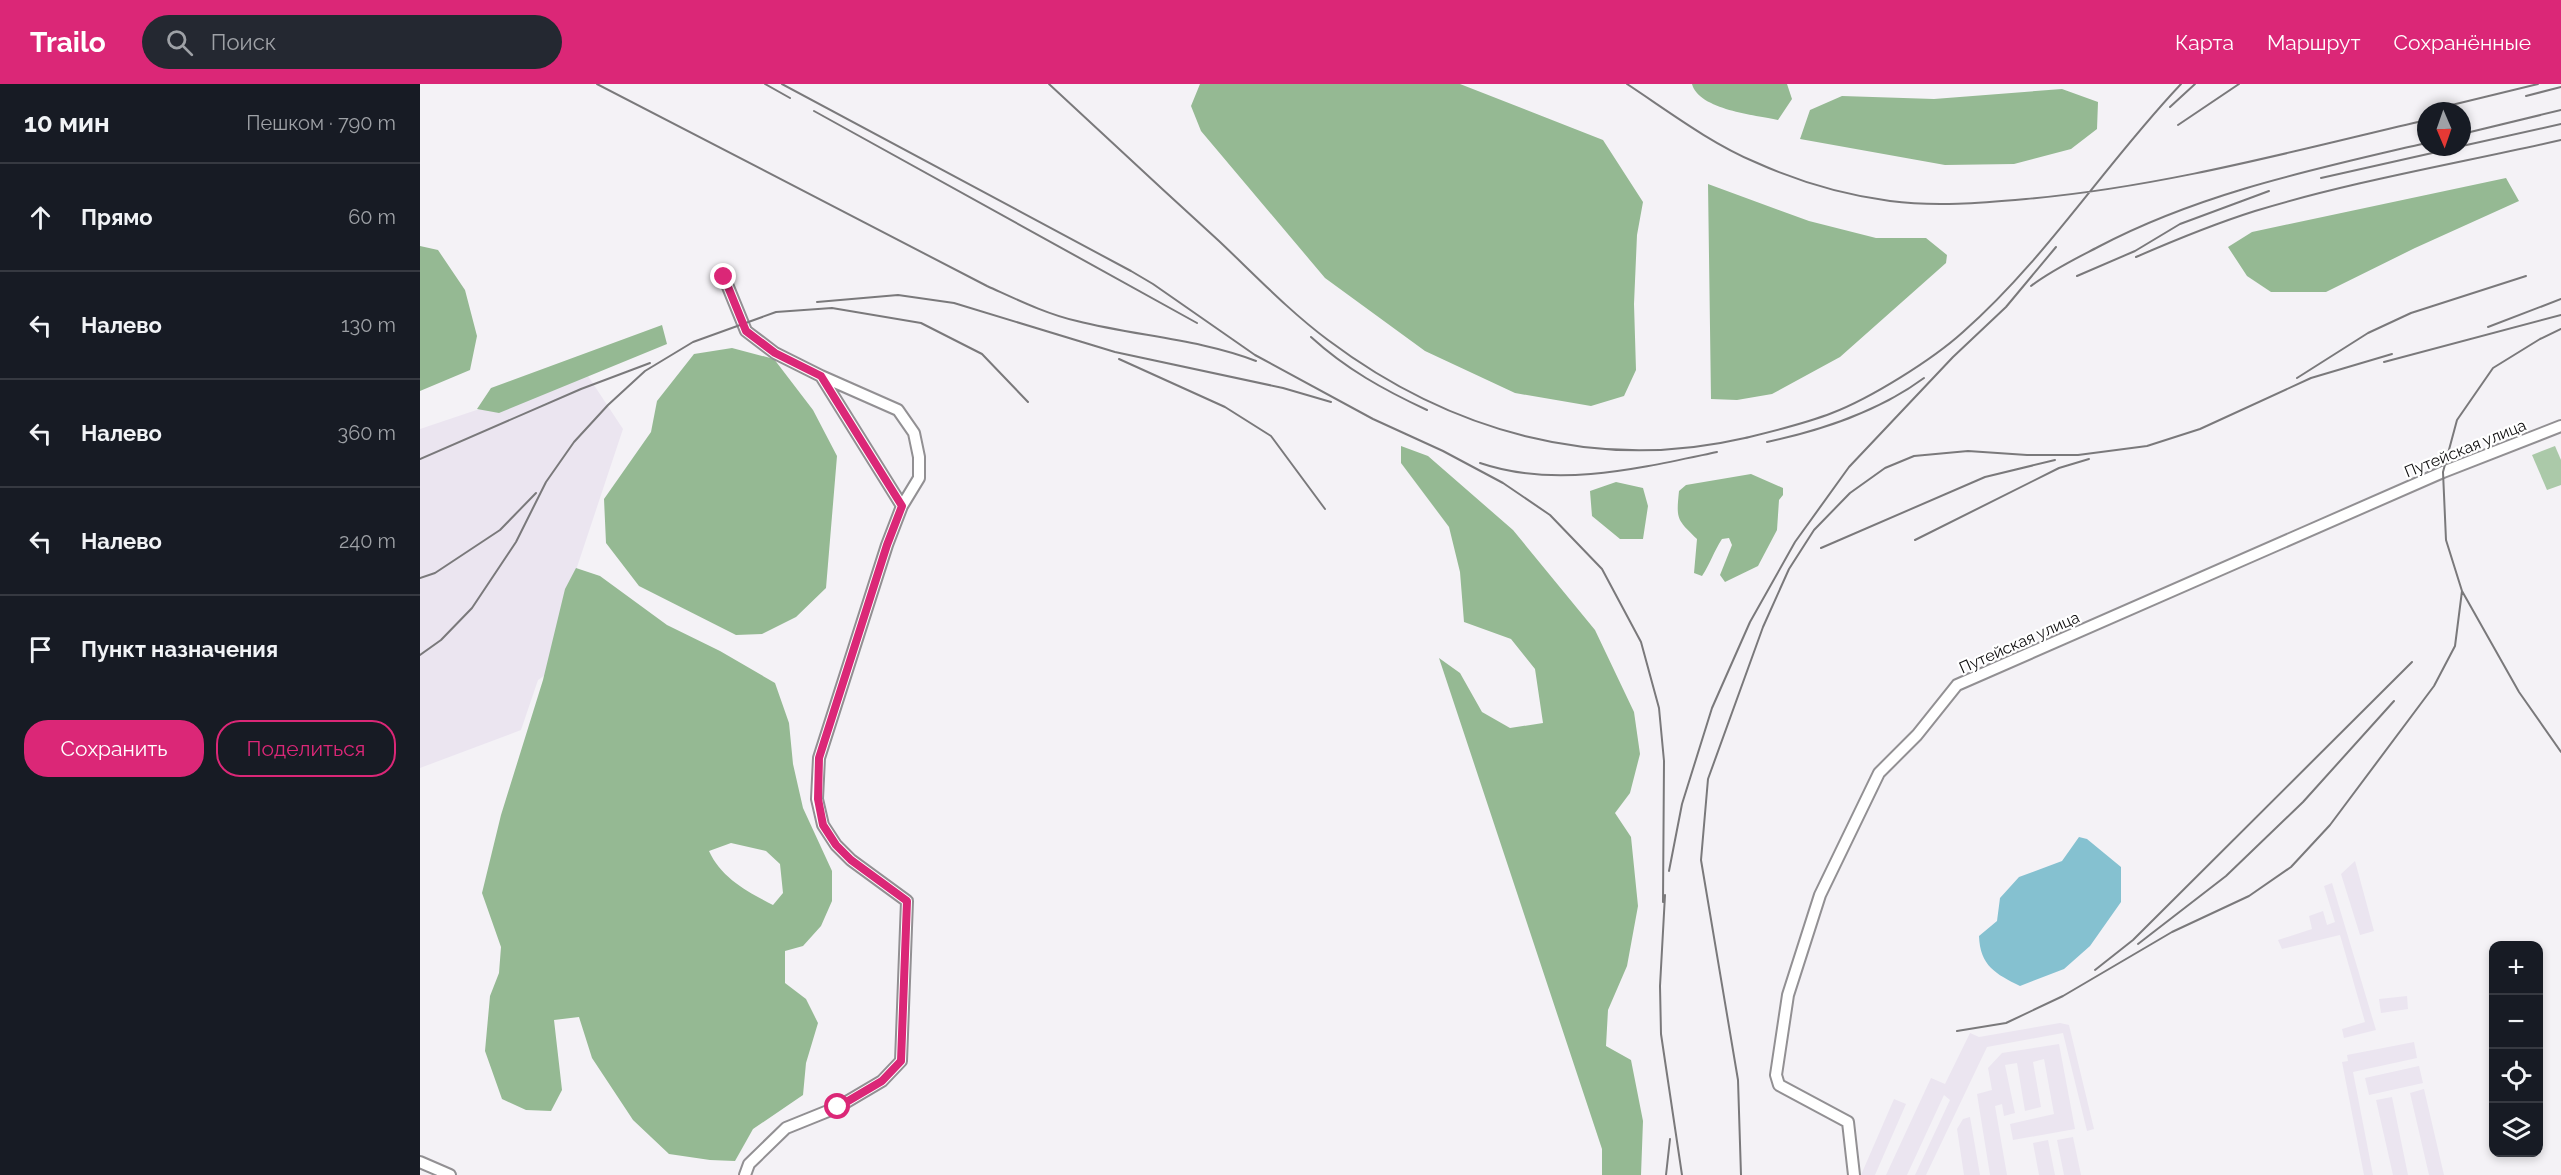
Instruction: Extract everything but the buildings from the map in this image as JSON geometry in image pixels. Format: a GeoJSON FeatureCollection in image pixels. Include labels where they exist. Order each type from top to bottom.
{"type":"FeatureCollection","features":[{"type":"Feature","properties":{"kind":"street"},"geometry":{"type":"LineString","coordinates":[[724,277],[746,331],[775,353],[898,410],[914,433],[920,457],[919,478],[902,506],[887,545],[819,758],[818,788],[823,825],[836,845],[851,860],[907,901],[901,1061],[882,1081],[838,1107],[786,1128],[748,1164],[745,1175]]}},
{"type":"Feature","properties":{"kind":"street"},"geometry":{"type":"LineString","coordinates":[[821,376],[902,506]]}},
{"type":"Feature","properties":{"kind":"street","name":"Путейская улица"},"geometry":{"type":"LineString","coordinates":[[1854,1175],[1848,1122],[1779,1085],[1776,1075],[1788,995],[1820,895],[1879,773],[1917,735],[1957,685],[2444,472],[2561,426]]}},
{"type":"Feature","properties":{"kind":"street"},"geometry":{"type":"LineString","coordinates":[[420,1162],[450,1175]]}},
{"type":"Feature","properties":{"kind":"shaded area"},"geometry":{"type":"Polygon","coordinates":[[[586,373],[623,429],[561,615],[563,663],[538,680],[521,730],[420,768],[420,429],[586,373]]]}},
{"type":"Feature","properties":{"kind":"shaded area"},"geometry":{"type":"Polygon","coordinates":[[[2355,861],[2374,931],[2360,935],[2341,874],[2355,861]]]}},
{"type":"Feature","properties":{"kind":"shaded area"},"geometry":{"type":"Polygon","coordinates":[[[2332,883],[2376,1030],[2344,1038],[2342,1029],[2365,1022],[2340,935],[2282,949],[2278,940],[2312,929],[2309,916],[2323,911],[2327,925],[2335,922],[2324,886],[2332,883]]]}},
{"type":"Feature","properties":{"kind":"shaded area"},"geometry":{"type":"Polygon","coordinates":[[[2407,996],[2408,1009],[2381,1013],[2379,999],[2407,996]]]}},
{"type":"Feature","properties":{"kind":"shaded area"},"geometry":{"type":"Polygon","coordinates":[[[2060,1023],[2069,1025],[2094,1129],[2087,1131],[2063,1033],[1987,1047],[1926,1175],[1915,1175],[1950,1100],[1944,1095],[1907,1175],[1886,1175],[1931,1078],[1945,1084],[1970,1033],[1979,1037],[2060,1023]]]}},
{"type":"Feature","properties":{"kind":"shaded area"},"geometry":{"type":"Polygon","coordinates":[[[2414,1042],[2417,1058],[2353,1072],[2373,1175],[2364,1175],[2342,1062],[2348,1061],[2347,1055],[2414,1042]]]}},
{"type":"Feature","properties":{"kind":"shaded area"},"geometry":{"type":"Polygon","coordinates":[[[2059,1044],[2075,1129],[2013,1140],[2010,1124],[2054,1114],[2044,1059],[2033,1062],[2041,1107],[2025,1111],[2017,1063],[2005,1065],[2015,1113],[2004,1116],[2002,1104],[1995,1106],[2007,1175],[1990,1175],[1977,1094],[1992,1090],[1988,1068],[2002,1053],[2059,1044]]]}},
{"type":"Feature","properties":{"kind":"shaded area"},"geometry":{"type":"Polygon","coordinates":[[[2419,1066],[2423,1083],[2369,1095],[2365,1078],[2419,1066]]]}},
{"type":"Feature","properties":{"kind":"shaded area"},"geometry":{"type":"Polygon","coordinates":[[[2424,1089],[2444,1175],[2429,1175],[2410,1093],[2424,1089]]]}},
{"type":"Feature","properties":{"kind":"shaded area"},"geometry":{"type":"Polygon","coordinates":[[[2392,1097],[2408,1175],[2393,1175],[2376,1100],[2392,1097]]]}},
{"type":"Feature","properties":{"kind":"shaded area"},"geometry":{"type":"Polygon","coordinates":[[[1894,1099],[1906,1104],[1875,1175],[1861,1175],[1894,1099]]]}},
{"type":"Feature","properties":{"kind":"shaded area"},"geometry":{"type":"Polygon","coordinates":[[[1970,1117],[1980,1175],[1964,1175],[1957,1129],[1963,1119],[1970,1117]]]}},
{"type":"Feature","properties":{"kind":"shaded area"},"geometry":{"type":"Polygon","coordinates":[[[2073,1137],[2081,1175],[2064,1175],[2057,1140],[2073,1137]]]}},
{"type":"Feature","properties":{"kind":"shaded area"},"geometry":{"type":"Polygon","coordinates":[[[2048,1140],[2055,1175],[2039,1175],[2033,1143],[2048,1140]]]}},
{"type":"Feature","properties":{"kind":"green space"},"geometry":{"type":"Polygon","coordinates":[[[1200,84],[1460,84],[1603,140],[1643,202],[1637,235],[1634,304],[1636,370],[1624,396],[1591,406],[1515,393],[1425,351],[1325,278],[1201,131],[1191,106],[1200,84]]]}},
{"type":"Feature","properties":{"kind":"green space"},"geometry":{"type":"Polygon","coordinates":[[[1692,84],[1787,84],[1792,99],[1778,120],[1729,110],[1716,105],[1697,93],[1692,84]]]}},
{"type":"Feature","properties":{"kind":"green space"},"geometry":{"type":"Polygon","coordinates":[[[2062,89],[2098,102],[2097,129],[2071,149],[2014,164],[1945,165],[1800,139],[1810,110],[1842,96],[1934,99],[2062,89]]]}},
{"type":"Feature","properties":{"kind":"green space"},"geometry":{"type":"Polygon","coordinates":[[[2506,178],[2519,201],[2415,248],[2326,292],[2271,292],[2247,276],[2228,247],[2252,232],[2506,178]]]}},
{"type":"Feature","properties":{"kind":"green space"},"geometry":{"type":"Polygon","coordinates":[[[1708,184],[1809,221],[1876,238],[1926,238],[1947,255],[1946,263],[1840,357],[1772,394],[1737,400],[1711,399],[1708,184]]]}},
{"type":"Feature","properties":{"kind":"green space"},"geometry":{"type":"Polygon","coordinates":[[[420,246],[438,250],[465,290],[477,336],[470,370],[420,391],[420,246]]]}},
{"type":"Feature","properties":{"kind":"green space"},"geometry":{"type":"Polygon","coordinates":[[[662,325],[667,344],[499,413],[477,409],[491,388],[662,325]]]}},
{"type":"Feature","properties":{"kind":"green space"},"geometry":{"type":"Polygon","coordinates":[[[732,348],[774,359],[813,410],[837,456],[826,588],[796,617],[762,634],[736,635],[639,586],[606,543],[604,499],[651,432],[657,401],[694,354],[732,348]]]}},
{"type":"Feature","properties":{"kind":"green space"},"geometry":{"type":"Polygon","coordinates":[[[1401,446],[1428,456],[1513,530],[1595,630],[1634,712],[1640,754],[1630,793],[1615,813],[1631,837],[1638,906],[1627,966],[1608,1010],[1606,1046],[1631,1060],[1643,1121],[1641,1175],[1602,1175],[1602,1149],[1439,658],[1460,673],[1482,712],[1510,728],[1543,723],[1535,669],[1511,639],[1464,622],[1460,572],[1449,527],[1401,463],[1401,446]]]}},
{"type":"Feature","properties":{"kind":"green space"},"geometry":{"type":"Polygon","coordinates":[[[2555,446],[2561,460],[2561,485],[2547,490],[2532,455],[2555,446]]]}},
{"type":"Feature","properties":{"kind":"green space"},"geometry":{"type":"Polygon","coordinates":[[[1751,474],[1783,488],[1783,495],[1779,500],[1777,530],[1758,566],[1725,582],[1720,575],[1732,545],[1729,538],[1722,539],[1702,576],[1694,573],[1697,539],[1679,518],[1679,491],[1686,485],[1751,474]]]}},
{"type":"Feature","properties":{"kind":"green space"},"geometry":{"type":"Polygon","coordinates":[[[1616,482],[1643,488],[1648,506],[1643,539],[1620,539],[1592,516],[1590,491],[1616,482]]]}},
{"type":"Feature","properties":{"kind":"green space"},"geometry":{"type":"Polygon","coordinates":[[[576,568],[600,576],[667,625],[720,651],[775,683],[789,723],[793,764],[803,808],[832,871],[832,901],[821,926],[803,946],[785,951],[785,983],[806,999],[818,1023],[806,1063],[803,1095],[753,1129],[735,1161],[669,1154],[633,1120],[592,1058],[579,1017],[554,1020],[562,1090],[551,1111],[526,1110],[502,1099],[485,1051],[490,996],[499,973],[501,947],[482,893],[501,815],[543,680],[565,589],[576,568]],[[731,843],[709,851],[714,861],[728,877],[773,905],[783,893],[780,864],[766,851],[731,843]]]}},
{"type":"Feature","properties":{"kind":"water"},"geometry":{"type":"Polygon","coordinates":[[[2079,837],[2087,839],[2121,867],[2121,902],[2090,946],[2064,969],[2020,986],[1997,973],[1986,962],[1982,955],[1979,936],[1997,921],[2000,898],[2019,877],[2062,861],[2079,837]]]}},
{"type":"Feature","properties":{"kind":"railway"},"geometry":{"type":"LineString","coordinates":[[597,84],[987,286],[1031,306],[1077,321],[1190,343],[1256,361]]}},
{"type":"Feature","properties":{"kind":"railway"},"geometry":{"type":"LineString","coordinates":[[765,84],[790,98]]}},
{"type":"Feature","properties":{"kind":"railway"},"geometry":{"type":"LineString","coordinates":[[782,84],[1131,271],[1255,355],[1373,419],[1443,451],[1503,483],[1550,515],[1602,569],[1641,642],[1659,708],[1664,761],[1663,902]]}},
{"type":"Feature","properties":{"kind":"railway"},"geometry":{"type":"LineString","coordinates":[[1049,84],[1300,317],[1328,340],[1375,372],[1423,399],[1474,420],[1526,436],[1579,446],[1634,450],[1689,448],[1745,438],[1800,424],[1848,406],[1918,366],[1963,332],[2021,274],[2181,84]]}},
{"type":"Feature","properties":{"kind":"railway"},"geometry":{"type":"LineString","coordinates":[[1627,84],[1706,136],[1771,169],[1856,195],[1924,204],[2026,199],[2127,186],[2228,167],[2417,122]]}},
{"type":"Feature","properties":{"kind":"railway"},"geometry":{"type":"LineString","coordinates":[[2170,107],[2195,84]]}},
{"type":"Feature","properties":{"kind":"railway"},"geometry":{"type":"LineString","coordinates":[[2178,125],[2239,84]]}},
{"type":"Feature","properties":{"kind":"railway"},"geometry":{"type":"LineString","coordinates":[[2464,102],[2538,84]]}},
{"type":"Feature","properties":{"kind":"railway"},"geometry":{"type":"LineString","coordinates":[[2526,96],[2561,87]]}},
{"type":"Feature","properties":{"kind":"railway"},"geometry":{"type":"LineString","coordinates":[[2471,132],[2561,110]]}},
{"type":"Feature","properties":{"kind":"railway"},"geometry":{"type":"LineString","coordinates":[[814,111],[1197,323]]}},
{"type":"Feature","properties":{"kind":"railway"},"geometry":{"type":"LineString","coordinates":[[2471,144],[2561,124]]}},
{"type":"Feature","properties":{"kind":"railway"},"geometry":{"type":"LineString","coordinates":[[2136,257],[2225,221],[2292,200],[2368,181],[2561,140]]}},
{"type":"Feature","properties":{"kind":"railway"},"geometry":{"type":"LineString","coordinates":[[2031,286],[2055,270],[2137,228],[2217,197],[2300,173],[2417,145]]}},
{"type":"Feature","properties":{"kind":"railway"},"geometry":{"type":"LineString","coordinates":[[2321,178],[2419,156]]}},
{"type":"Feature","properties":{"kind":"railway"},"geometry":{"type":"LineString","coordinates":[[2077,276],[2135,251],[2180,224],[2269,191]]}},
{"type":"Feature","properties":{"kind":"railway"},"geometry":{"type":"LineString","coordinates":[[1669,871],[1682,804],[1712,708],[1750,622],[1795,542],[1849,467],[1953,357],[2006,307],[2056,247]]}},
{"type":"Feature","properties":{"kind":"railway"},"geometry":{"type":"LineString","coordinates":[[2297,378],[2368,333],[2411,313],[2526,276]]}},
{"type":"Feature","properties":{"kind":"railway"},"geometry":{"type":"LineString","coordinates":[[817,302],[898,295],[954,303],[1115,352],[1283,388],[1331,402]]}},
{"type":"Feature","properties":{"kind":"railway"},"geometry":{"type":"LineString","coordinates":[[2488,327],[2561,299]]}},
{"type":"Feature","properties":{"kind":"railway"},"geometry":{"type":"LineString","coordinates":[[420,655],[441,640],[472,608],[516,542],[546,482],[574,442],[608,405],[645,371],[693,342],[776,312],[832,308],[921,323],[982,354],[1028,402]]}},
{"type":"Feature","properties":{"kind":"railway"},"geometry":{"type":"LineString","coordinates":[[2384,362],[2561,315]]}},
{"type":"Feature","properties":{"kind":"railway"},"geometry":{"type":"LineString","coordinates":[[2561,329],[2493,368],[2457,420],[2443,472],[2446,540],[2462,591],[2519,692],[2561,752]]}},
{"type":"Feature","properties":{"kind":"railway"},"geometry":{"type":"LineString","coordinates":[[1311,337],[1366,378],[1427,410]]}},
{"type":"Feature","properties":{"kind":"railway"},"geometry":{"type":"LineString","coordinates":[[1741,1175],[1738,1080],[1701,860],[1708,779],[1763,627],[1789,569],[1814,530],[1850,493],[1885,468],[1914,456],[1968,451],[2027,455],[2078,455],[2147,446],[2200,429],[2311,378],[2392,354]]}},
{"type":"Feature","properties":{"kind":"railway"},"geometry":{"type":"LineString","coordinates":[[1119,359],[1225,407],[1271,436],[1325,509]]}},
{"type":"Feature","properties":{"kind":"railway"},"geometry":{"type":"LineString","coordinates":[[420,459],[581,389],[650,363]]}},
{"type":"Feature","properties":{"kind":"railway"},"geometry":{"type":"LineString","coordinates":[[1767,442],[1808,432],[1869,410],[1924,378]]}},
{"type":"Feature","properties":{"kind":"railway"},"geometry":{"type":"LineString","coordinates":[[1480,463],[1509,471],[1568,475],[1629,469],[1717,452]]}},
{"type":"Feature","properties":{"kind":"railway"},"geometry":{"type":"LineString","coordinates":[[1915,540],[2059,468],[2089,459]]}},
{"type":"Feature","properties":{"kind":"railway"},"geometry":{"type":"LineString","coordinates":[[1821,548],[1985,477],[2055,460]]}},
{"type":"Feature","properties":{"kind":"railway"},"geometry":{"type":"LineString","coordinates":[[420,578],[435,573],[500,530],[536,493]]}},
{"type":"Feature","properties":{"kind":"railway"},"geometry":{"type":"LineString","coordinates":[[1957,1031],[2006,1023],[2063,996],[2172,932],[2249,896],[2291,867],[2330,825],[2434,686],[2455,646],[2462,591]]}},
{"type":"Feature","properties":{"kind":"railway"},"geometry":{"type":"LineString","coordinates":[[2095,970],[2133,940],[2412,662]]}},
{"type":"Feature","properties":{"kind":"railway"},"geometry":{"type":"LineString","coordinates":[[2138,944],[2226,876],[2303,802],[2394,701]]}},
{"type":"Feature","properties":{"kind":"railway"},"geometry":{"type":"LineString","coordinates":[[1665,895],[1660,986],[1661,1034],[1682,1175]]}},
{"type":"Feature","properties":{"kind":"railway"},"geometry":{"type":"LineString","coordinates":[[1666,1175],[1670,1139]]}},
{"type":"Feature","properties":{"kind":"route"},"geometry":{"type":"LineString","coordinates":[[724,277],[746,331],[775,353],[821,376],[902,506],[887,545],[855,652],[819,758],[818,776],[818,799],[823,825],[836,845],[851,860],[907,901],[901,1061],[882,1081],[838,1107]]}}]}
